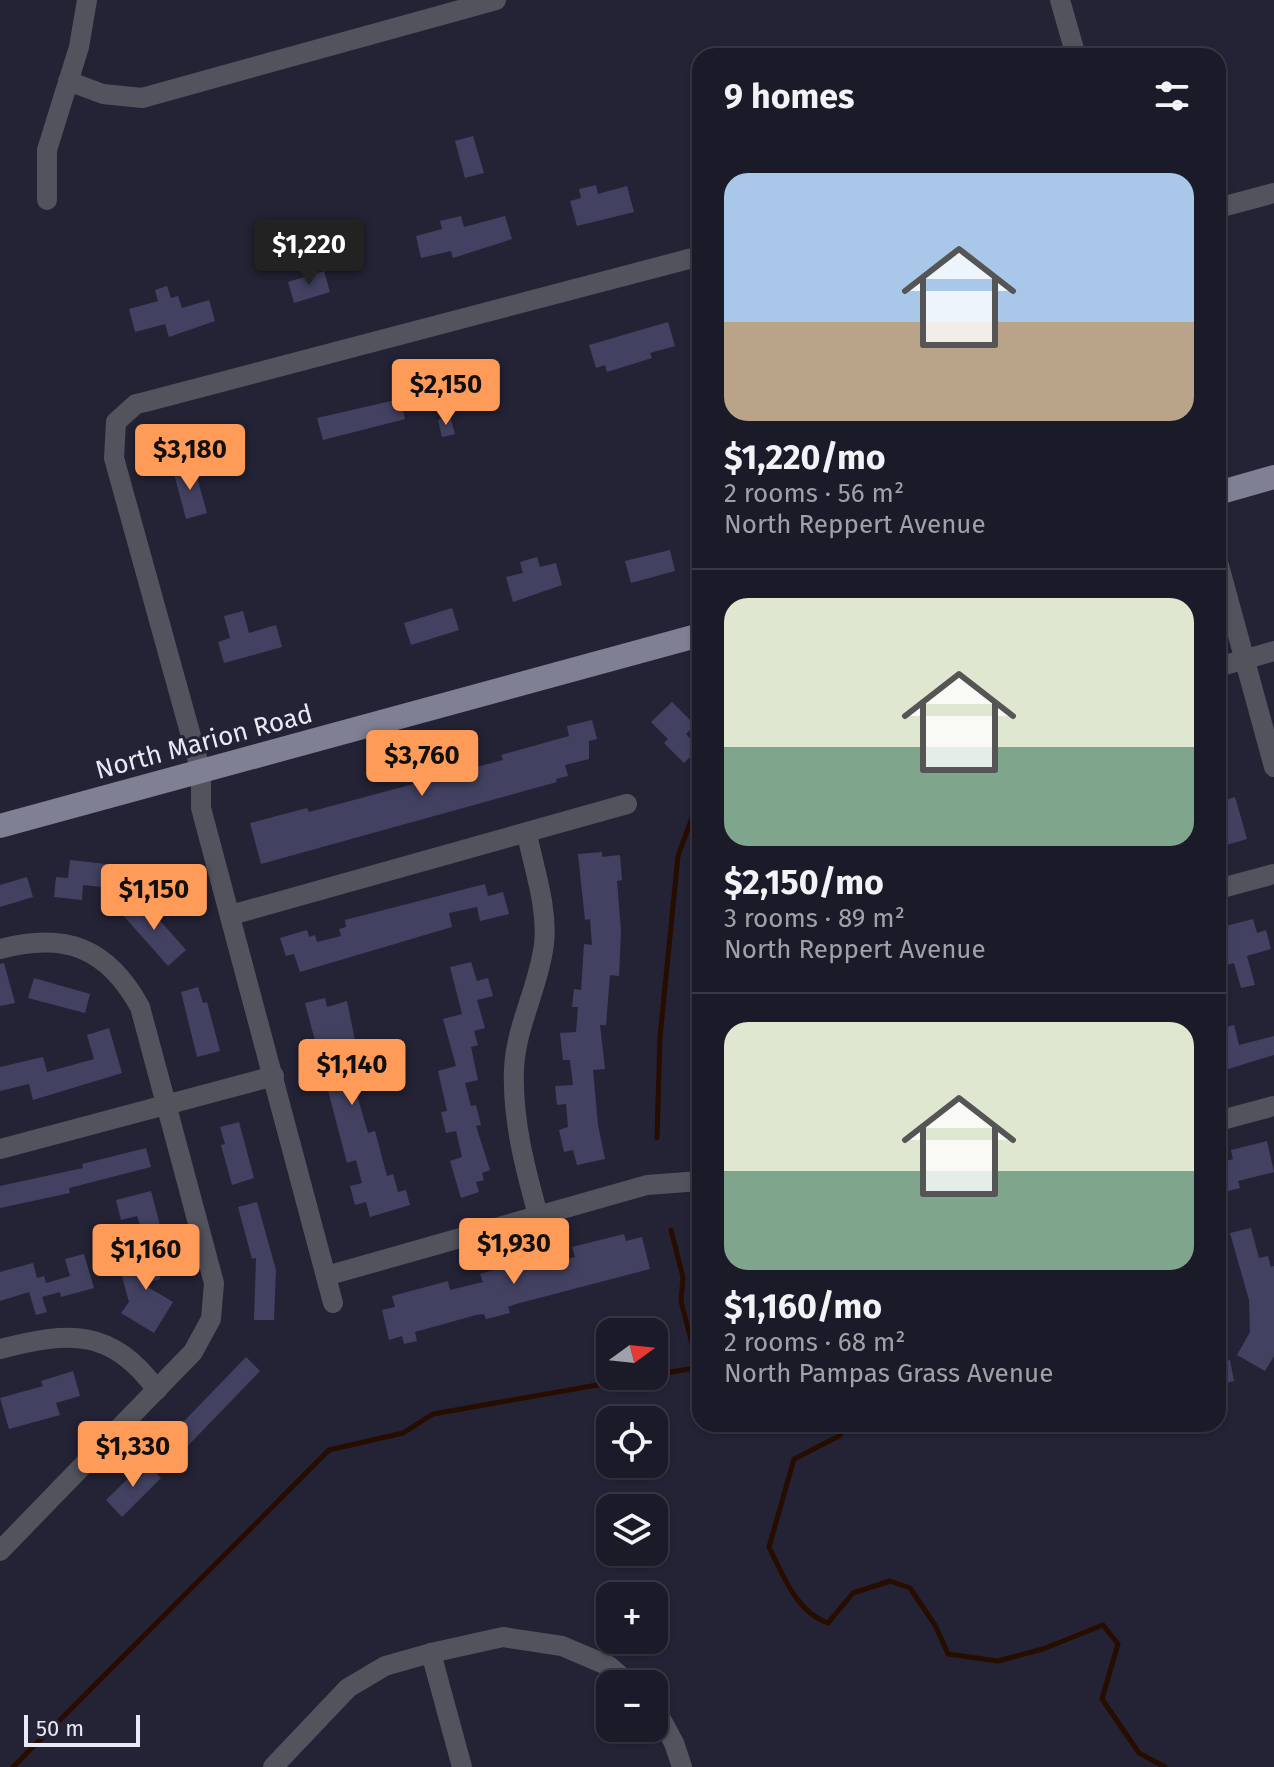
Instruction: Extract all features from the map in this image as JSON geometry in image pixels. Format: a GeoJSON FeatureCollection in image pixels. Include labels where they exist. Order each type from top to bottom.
{"type":"FeatureCollection","features":[{"type":"Feature","properties":{"kind":"main road"},"geometry":{"type":"LineString","coordinates":[[1226,491],[1274,477]]}},
{"type":"Feature","properties":{"kind":"main road","name":"North Marion Road"},"geometry":{"type":"LineString","coordinates":[[0,826],[692,637]]}},
{"type":"Feature","properties":{"kind":"street"},"geometry":{"type":"LineString","coordinates":[[47,200],[47,150],[68,81],[87,0]]}},
{"type":"Feature","properties":{"kind":"street"},"geometry":{"type":"LineString","coordinates":[[68,81],[103,94],[142,98],[496,0]]}},
{"type":"Feature","properties":{"kind":"street"},"geometry":{"type":"LineString","coordinates":[[1060,0],[1074,48]]}},
{"type":"Feature","properties":{"kind":"street"},"geometry":{"type":"LineString","coordinates":[[1226,206],[1274,193]]}},
{"type":"Feature","properties":{"kind":"street"},"geometry":{"type":"LineString","coordinates":[[333,1303],[201,808],[201,772],[114,458],[116,422],[136,404],[692,258]]}},
{"type":"Feature","properties":{"kind":"street"},"geometry":{"type":"LineString","coordinates":[[1226,591],[1274,767]]}},
{"type":"Feature","properties":{"kind":"street"},"geometry":{"type":"LineString","coordinates":[[1226,665],[1274,651]]}},
{"type":"Feature","properties":{"kind":"street"},"geometry":{"type":"LineString","coordinates":[[231,915],[627,804]]}},
{"type":"Feature","properties":{"kind":"street"},"geometry":{"type":"LineString","coordinates":[[527,834],[541,898],[544,943],[521,1020],[514,1070],[520,1149],[538,1215]]}},
{"type":"Feature","properties":{"kind":"street"},"geometry":{"type":"LineString","coordinates":[[1226,887],[1274,874]]}},
{"type":"Feature","properties":{"kind":"street"},"geometry":{"type":"LineString","coordinates":[[0,949],[40,942],[72,944],[117,970],[140,1007],[214,1283],[211,1319],[193,1352],[0,1551]]}},
{"type":"Feature","properties":{"kind":"street"},"geometry":{"type":"LineString","coordinates":[[0,1149],[274,1076]]}},
{"type":"Feature","properties":{"kind":"street"},"geometry":{"type":"LineString","coordinates":[[1226,1119],[1274,1106]]}},
{"type":"Feature","properties":{"kind":"street"},"geometry":{"type":"LineString","coordinates":[[326,1276],[647,1185],[692,1182]]}},
{"type":"Feature","properties":{"kind":"street"},"geometry":{"type":"LineString","coordinates":[[0,1349],[74,1335],[112,1347],[139,1366],[157,1390]]}},
{"type":"Feature","properties":{"kind":"street"},"geometry":{"type":"LineString","coordinates":[[273,1767],[359,1681],[385,1666],[503,1637],[562,1646],[614,1670]]}},
{"type":"Feature","properties":{"kind":"street"},"geometry":{"type":"LineString","coordinates":[[431,1653],[462,1767]]}},
{"type":"Feature","properties":{"kind":"street"},"geometry":{"type":"LineString","coordinates":[[668,1732],[682,1767]]}},
{"type":"Feature","properties":{"kind":"building"},"geometry":{"type":"Polygon","coordinates":[[[473,136],[484,173],[465,178],[455,141],[473,136]]]}},
{"type":"Feature","properties":{"kind":"building"},"geometry":{"type":"Polygon","coordinates":[[[596,185],[598,194],[627,186],[634,212],[577,226],[570,201],[581,198],[579,189],[596,185]]]}},
{"type":"Feature","properties":{"kind":"building"},"geometry":{"type":"Polygon","coordinates":[[[461,216],[464,227],[505,216],[512,239],[453,258],[451,251],[421,258],[416,236],[442,229],[440,221],[461,216]]]}},
{"type":"Feature","properties":{"kind":"building"},"geometry":{"type":"Polygon","coordinates":[[[324,271],[330,292],[294,303],[288,282],[324,271]]]}},
{"type":"Feature","properties":{"kind":"building"},"geometry":{"type":"Polygon","coordinates":[[[167,286],[171,298],[178,296],[182,308],[209,300],[215,321],[169,337],[165,324],[135,332],[129,309],[158,301],[155,290],[167,286]]]}},
{"type":"Feature","properties":{"kind":"building"},"geometry":{"type":"Polygon","coordinates":[[[668,322],[675,346],[650,353],[652,358],[607,372],[605,365],[596,368],[589,345],[668,322]]]}},
{"type":"Feature","properties":{"kind":"building"},"geometry":{"type":"Polygon","coordinates":[[[400,399],[405,419],[323,440],[317,418],[400,399]]]}},
{"type":"Feature","properties":{"kind":"building"},"geometry":{"type":"Polygon","coordinates":[[[450,416],[455,434],[442,437],[438,420],[450,416]]]}},
{"type":"Feature","properties":{"kind":"building"},"geometry":{"type":"Polygon","coordinates":[[[193,464],[207,513],[186,519],[173,470],[193,464]]]}},
{"type":"Feature","properties":{"kind":"building"},"geometry":{"type":"Polygon","coordinates":[[[670,550],[675,571],[631,583],[625,561],[670,550]]]}},
{"type":"Feature","properties":{"kind":"building"},"geometry":{"type":"Polygon","coordinates":[[[537,557],[540,567],[556,563],[562,585],[513,602],[506,577],[523,573],[520,562],[537,557]]]}},
{"type":"Feature","properties":{"kind":"building"},"geometry":{"type":"Polygon","coordinates":[[[452,608],[459,630],[411,645],[404,623],[452,608]]]}},
{"type":"Feature","properties":{"kind":"building"},"geometry":{"type":"Polygon","coordinates":[[[243,611],[249,633],[276,625],[282,647],[224,663],[218,642],[230,638],[224,616],[243,611]]]}},
{"type":"Feature","properties":{"kind":"building"},"geometry":{"type":"Polygon","coordinates":[[[672,702],[692,722],[692,728],[686,734],[692,740],[692,755],[684,763],[664,743],[668,739],[651,722],[672,702]]]}},
{"type":"Feature","properties":{"kind":"building"},"geometry":{"type":"Polygon","coordinates":[[[592,720],[597,739],[589,741],[589,759],[565,765],[568,776],[556,779],[557,782],[261,864],[250,823],[307,808],[309,812],[503,760],[501,755],[569,736],[567,726],[592,720]]]}},
{"type":"Feature","properties":{"kind":"building"},"geometry":{"type":"Polygon","coordinates":[[[1235,797],[1247,839],[1226,845],[1226,800],[1235,797]]]}},
{"type":"Feature","properties":{"kind":"building"},"geometry":{"type":"Polygon","coordinates":[[[602,852],[602,857],[620,855],[622,880],[617,881],[621,931],[619,976],[610,975],[606,1025],[600,1025],[605,1069],[593,1070],[605,1159],[577,1165],[573,1150],[564,1152],[559,1130],[568,1127],[566,1104],[557,1105],[555,1086],[573,1085],[570,1060],[563,1060],[560,1033],[576,1032],[578,1007],[572,1007],[574,989],[581,990],[584,944],[592,945],[590,919],[585,920],[578,854],[602,852]]]}},
{"type":"Feature","properties":{"kind":"building"},"geometry":{"type":"Polygon","coordinates":[[[70,860],[124,866],[121,889],[83,885],[82,900],[54,897],[56,877],[68,878],[70,860]]]}},
{"type":"Feature","properties":{"kind":"building"},"geometry":{"type":"Polygon","coordinates":[[[27,877],[33,897],[0,907],[0,885],[27,877]]]}},
{"type":"Feature","properties":{"kind":"building"},"geometry":{"type":"Polygon","coordinates":[[[485,884],[488,896],[503,892],[509,914],[480,921],[477,907],[449,913],[452,927],[300,972],[294,954],[286,956],[280,938],[307,930],[309,937],[315,935],[317,942],[341,936],[339,929],[346,927],[345,920],[485,884]]]}},
{"type":"Feature","properties":{"kind":"building"},"geometry":{"type":"Polygon","coordinates":[[[140,898],[186,950],[168,966],[122,914],[140,898]]]}},
{"type":"Feature","properties":{"kind":"building"},"geometry":{"type":"Polygon","coordinates":[[[1253,919],[1257,933],[1266,930],[1271,949],[1247,956],[1255,985],[1241,988],[1234,963],[1226,965],[1226,926],[1253,919]]]}},
{"type":"Feature","properties":{"kind":"building"},"geometry":{"type":"Polygon","coordinates":[[[471,962],[477,981],[488,978],[493,996],[477,1000],[485,1028],[474,1031],[478,1045],[471,1047],[478,1080],[465,1083],[471,1106],[476,1105],[481,1125],[476,1126],[490,1170],[482,1173],[484,1180],[476,1182],[479,1192],[461,1198],[450,1161],[462,1157],[456,1131],[446,1133],[441,1112],[447,1111],[438,1071],[456,1066],[443,1019],[462,1014],[450,967],[471,962]]]}},
{"type":"Feature","properties":{"kind":"building"},"geometry":{"type":"Polygon","coordinates":[[[4,963],[15,1003],[0,1006],[0,964],[4,963]]]}},
{"type":"Feature","properties":{"kind":"building"},"geometry":{"type":"Polygon","coordinates":[[[34,978],[90,994],[85,1013],[28,998],[34,978]]]}},
{"type":"Feature","properties":{"kind":"building"},"geometry":{"type":"Polygon","coordinates":[[[198,987],[203,1003],[207,1002],[220,1051],[197,1057],[181,992],[198,987]]]}},
{"type":"Feature","properties":{"kind":"building"},"geometry":{"type":"Polygon","coordinates":[[[325,998],[327,1007],[347,1001],[362,1075],[352,1078],[368,1133],[375,1131],[387,1176],[393,1174],[398,1192],[406,1190],[410,1205],[370,1217],[366,1202],[355,1205],[350,1186],[362,1183],[356,1160],[347,1163],[305,1003],[325,998]]]}},
{"type":"Feature","properties":{"kind":"building"},"geometry":{"type":"Polygon","coordinates":[[[1234,1025],[1239,1045],[1274,1036],[1274,1055],[1226,1070],[1226,1027],[1234,1025]]]}},
{"type":"Feature","properties":{"kind":"building"},"geometry":{"type":"Polygon","coordinates":[[[109,1028],[122,1073],[33,1100],[29,1084],[0,1091],[0,1067],[43,1057],[47,1072],[94,1059],[87,1035],[109,1028]]]}},
{"type":"Feature","properties":{"kind":"building"},"geometry":{"type":"Polygon","coordinates":[[[239,1122],[254,1178],[232,1185],[221,1145],[225,1144],[220,1127],[239,1122]]]}},
{"type":"Feature","properties":{"kind":"building"},"geometry":{"type":"Polygon","coordinates":[[[1267,1141],[1274,1172],[1238,1181],[1240,1188],[1226,1192],[1226,1161],[1233,1159],[1231,1150],[1267,1141]]]}},
{"type":"Feature","properties":{"kind":"building"},"geometry":{"type":"Polygon","coordinates":[[[146,1148],[151,1167],[69,1188],[70,1193],[0,1208],[0,1186],[83,1168],[82,1164],[146,1148]]]}},
{"type":"Feature","properties":{"kind":"building"},"geometry":{"type":"Polygon","coordinates":[[[151,1191],[160,1225],[142,1230],[137,1216],[121,1220],[116,1200],[151,1191]]]}},
{"type":"Feature","properties":{"kind":"building"},"geometry":{"type":"Polygon","coordinates":[[[257,1202],[276,1270],[274,1320],[254,1320],[256,1258],[252,1259],[238,1207],[257,1202]]]}},
{"type":"Feature","properties":{"kind":"building"},"geometry":{"type":"Polygon","coordinates":[[[1251,1228],[1259,1258],[1268,1256],[1271,1267],[1274,1266],[1274,1356],[1265,1371],[1237,1355],[1250,1332],[1249,1300],[1230,1233],[1251,1228]]]}},
{"type":"Feature","properties":{"kind":"building"},"geometry":{"type":"Polygon","coordinates":[[[624,1234],[626,1241],[642,1237],[650,1269],[516,1304],[508,1307],[510,1313],[486,1319],[484,1314],[476,1315],[415,1332],[417,1341],[404,1344],[402,1336],[389,1340],[382,1310],[395,1307],[392,1296],[448,1281],[450,1290],[483,1282],[480,1274],[534,1258],[535,1262],[551,1258],[552,1263],[575,1257],[572,1247],[624,1234]]]}},
{"type":"Feature","properties":{"kind":"building"},"geometry":{"type":"Polygon","coordinates":[[[168,1251],[172,1269],[159,1273],[160,1279],[143,1284],[173,1302],[154,1333],[121,1313],[129,1302],[120,1269],[153,1261],[152,1255],[168,1251]]]}},
{"type":"Feature","properties":{"kind":"building"},"geometry":{"type":"Polygon","coordinates":[[[84,1254],[94,1288],[61,1297],[60,1292],[42,1297],[47,1312],[36,1315],[29,1292],[0,1301],[0,1272],[33,1263],[37,1278],[44,1276],[46,1283],[70,1276],[65,1259],[84,1254]]]}},
{"type":"Feature","properties":{"kind":"building"},"geometry":{"type":"Polygon","coordinates":[[[246,1357],[260,1371],[176,1458],[162,1444],[246,1357]]]}},
{"type":"Feature","properties":{"kind":"building"},"geometry":{"type":"Polygon","coordinates":[[[1230,1360],[1234,1381],[1226,1383],[1226,1361],[1230,1360]]]}},
{"type":"Feature","properties":{"kind":"building"},"geometry":{"type":"Polygon","coordinates":[[[73,1371],[80,1396],[56,1403],[60,1415],[9,1429],[0,1398],[43,1386],[41,1381],[73,1371]]]}},
{"type":"Feature","properties":{"kind":"building"},"geometry":{"type":"Polygon","coordinates":[[[145,1462],[161,1478],[122,1517],[106,1500],[145,1462]]]}},
{"type":"Feature","properties":{"kind":"waterway"},"geometry":{"type":"LineString","coordinates":[[657,1138],[660,1037],[678,856],[692,818]]}},
{"type":"Feature","properties":{"kind":"waterway"},"geometry":{"type":"LineString","coordinates":[[671,1230],[683,1277],[681,1301],[692,1344]]}},
{"type":"Feature","properties":{"kind":"waterway"},"geometry":{"type":"LineString","coordinates":[[668,1373],[692,1368]]}},
{"type":"Feature","properties":{"kind":"waterway"},"geometry":{"type":"LineString","coordinates":[[13,1767],[329,1450],[403,1433],[433,1414],[596,1385]]}},
{"type":"Feature","properties":{"kind":"waterway"},"geometry":{"type":"LineString","coordinates":[[842,1432],[794,1459],[769,1547],[799,1602],[817,1618],[828,1623],[853,1593],[890,1581],[910,1588],[935,1625],[948,1654],[998,1661],[1043,1649],[1103,1625],[1118,1644],[1102,1699],[1139,1753],[1165,1767]]}}]}
